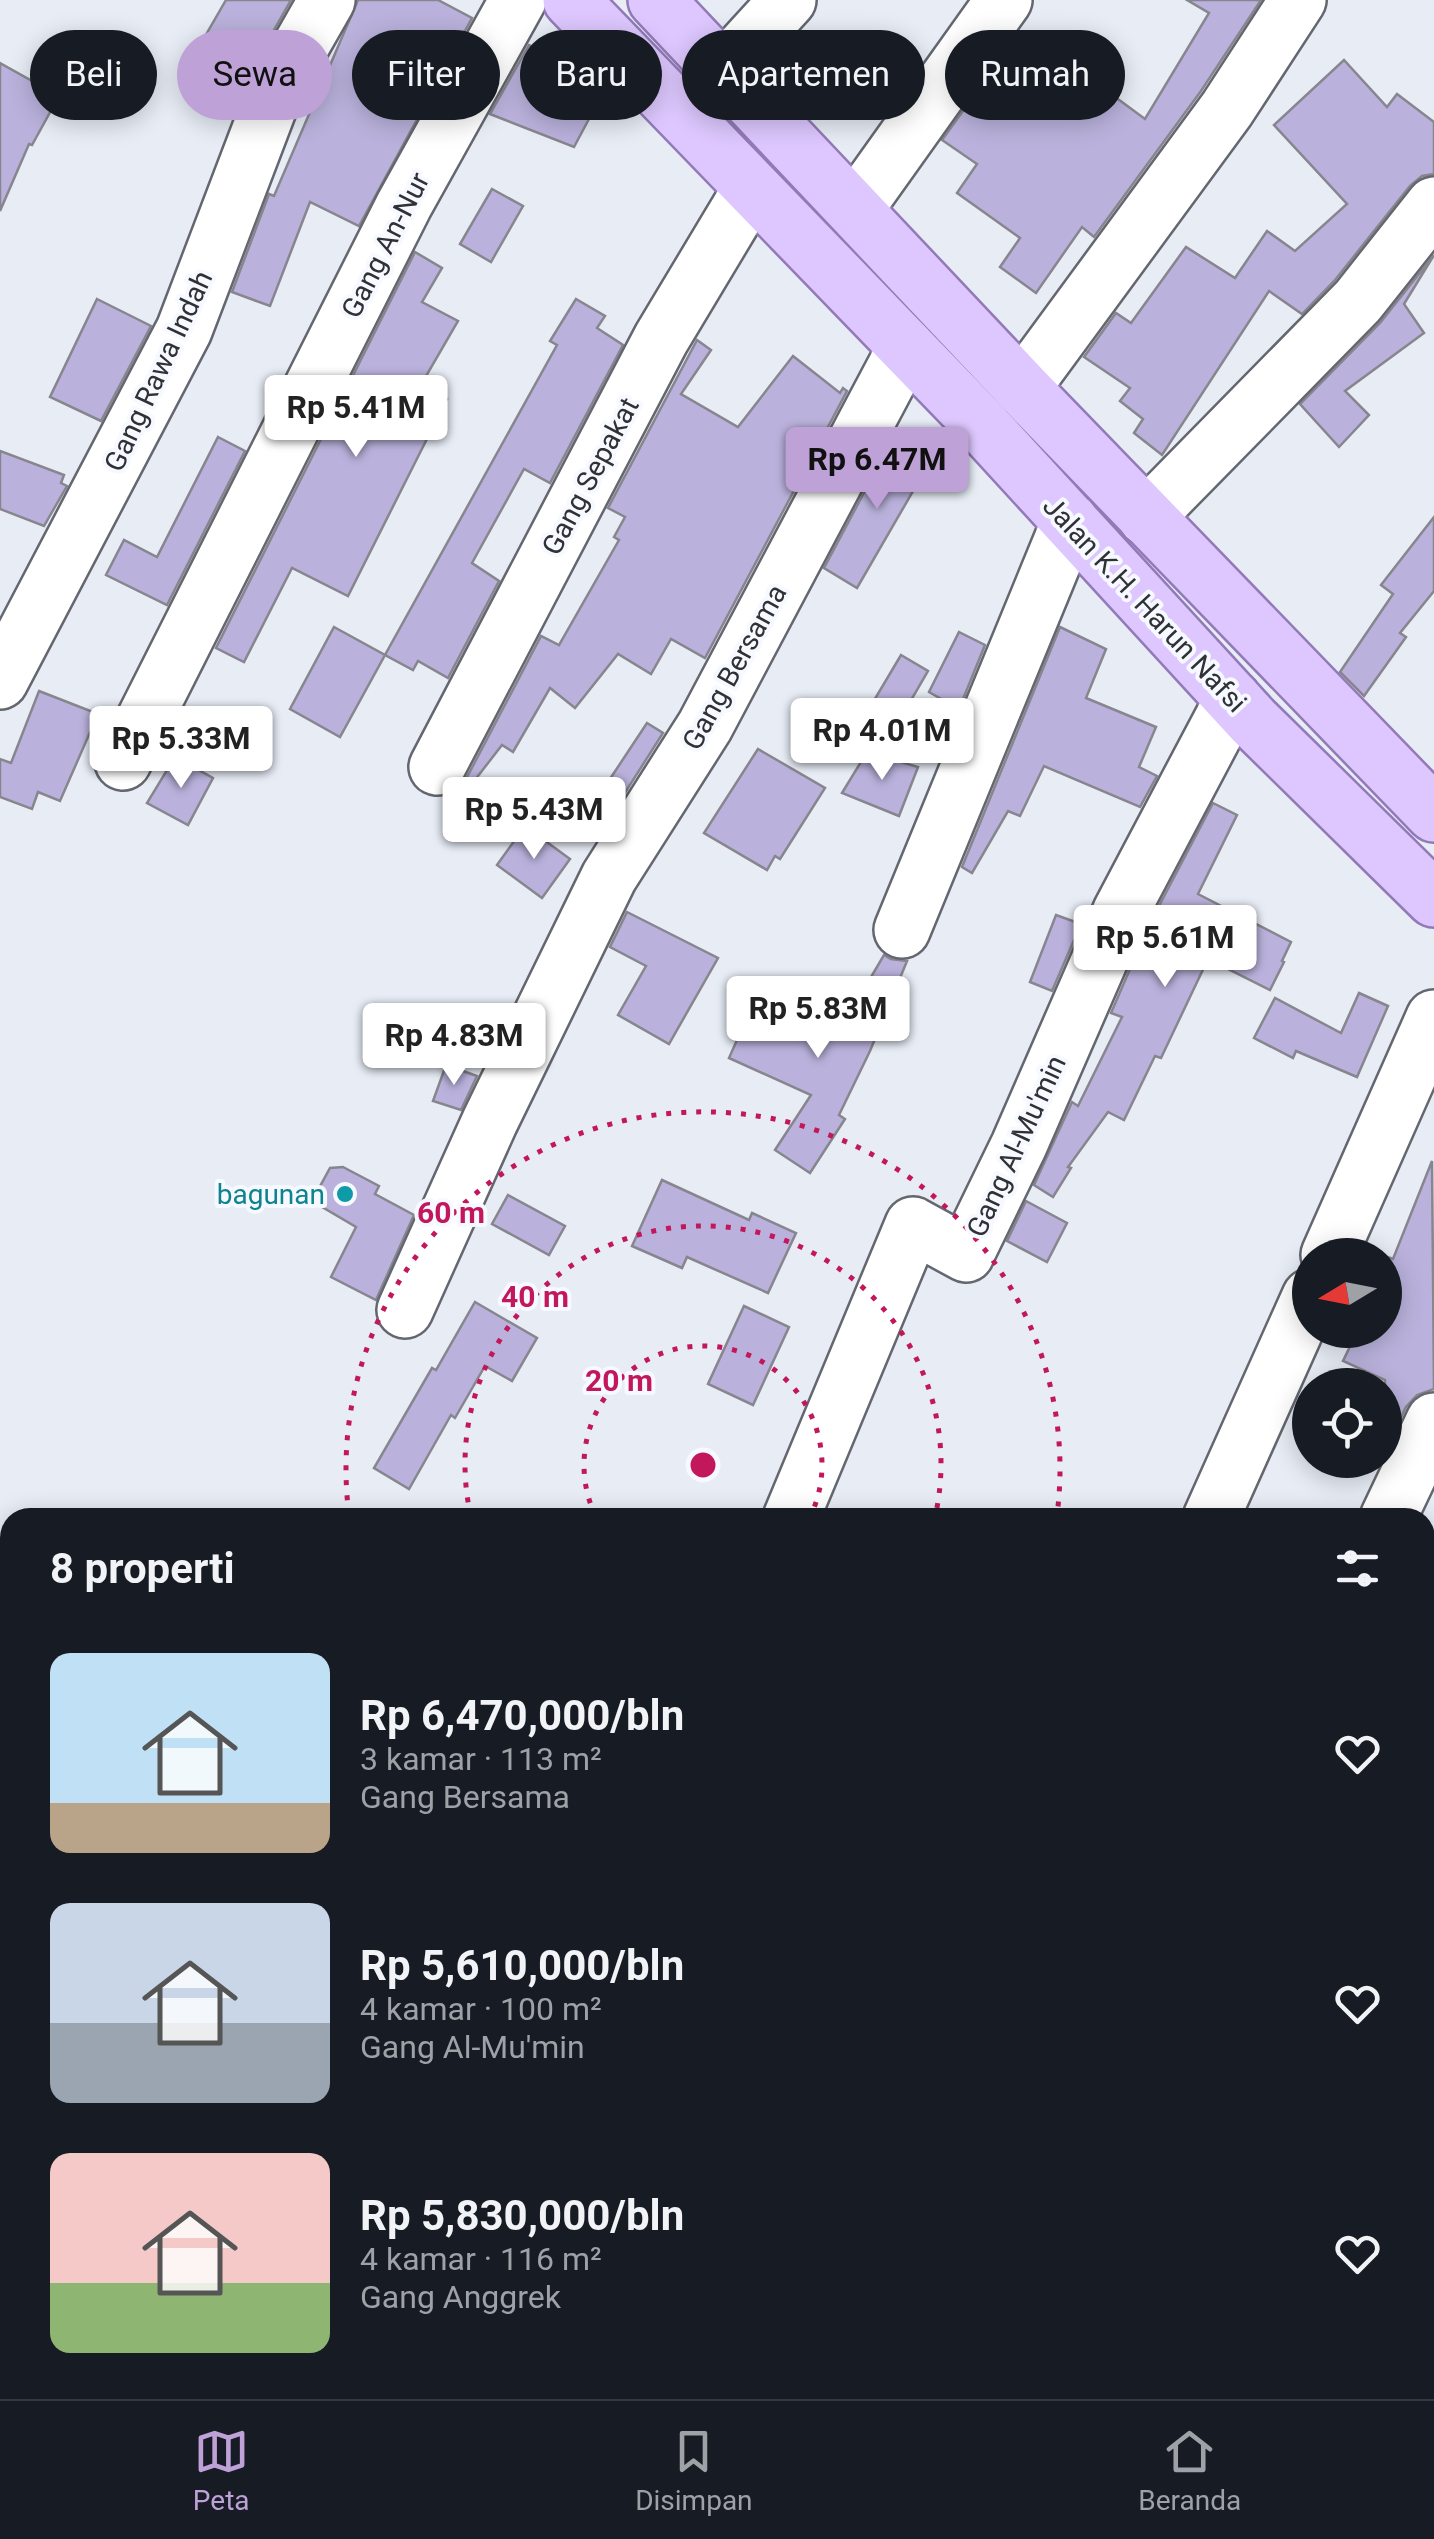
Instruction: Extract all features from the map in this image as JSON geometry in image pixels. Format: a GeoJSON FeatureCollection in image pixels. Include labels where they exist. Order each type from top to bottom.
{"type":"FeatureCollection","features":[{"type":"Feature","properties":{"kind":"main road","name":"Jalan K.H. Harun Nafsi"},"geometry":{"type":"LineString","coordinates":[[571,0],[1070,521],[1233,699],[1434,899]]}},
{"type":"Feature","properties":{"kind":"main road"},"geometry":{"type":"LineString","coordinates":[[656,0],[684,30]]}},
{"type":"Feature","properties":{"kind":"main road"},"geometry":{"type":"LineString","coordinates":[[770,120],[1022,388],[1434,814]]}},
{"type":"Feature","properties":{"kind":"street","name":"Gang Rawa Indah"},"geometry":{"type":"LineString","coordinates":[[0,681],[184,330],[275,91],[327,0]]}},
{"type":"Feature","properties":{"kind":"street","name":"Gang An-Nur"},"geometry":{"type":"LineString","coordinates":[[123,762],[404,205],[518,0]]}},
{"type":"Feature","properties":{"kind":"street"},"geometry":{"type":"LineString","coordinates":[[761,30],[788,0]]}},
{"type":"Feature","properties":{"kind":"street"},"geometry":{"type":"LineString","coordinates":[[856,209],[1004,0]]}},
{"type":"Feature","properties":{"kind":"street"},"geometry":{"type":"LineString","coordinates":[[1022,388],[1227,109],[1298,0]]}},
{"type":"Feature","properties":{"kind":"street","name":"Gang Sepakat"},"geometry":{"type":"LineString","coordinates":[[437,767],[662,340],[751,189]]}},
{"type":"Feature","properties":{"kind":"street"},"geometry":{"type":"LineString","coordinates":[[1146,516],[1358,301],[1434,205]]}},
{"type":"Feature","properties":{"kind":"street","name":"Gang Bersama"},"geometry":{"type":"LineString","coordinates":[[405,1310],[490,1121],[610,876],[705,726],[906,348]]}},
{"type":"Feature","properties":{"kind":"street"},"geometry":{"type":"LineString","coordinates":[[902,930],[1070,521]]}},
{"type":"Feature","properties":{"kind":"street","name":"Gang Al-Mu'min"},"geometry":{"type":"LineString","coordinates":[[794,1508],[913,1225],[966,1254],[1019,1145],[1121,911],[1233,699]]}},
{"type":"Feature","properties":{"kind":"street"},"geometry":{"type":"LineString","coordinates":[[1337,1238],[1434,1018]]}},
{"type":"Feature","properties":{"kind":"street"},"geometry":{"type":"LineString","coordinates":[[1215,1508],[1292,1337]]}},
{"type":"Feature","properties":{"kind":"street"},"geometry":{"type":"LineString","coordinates":[[1393,1508],[1434,1421]]}},
{"type":"Feature","properties":{"kind":"building"},"geometry":{"type":"Polygon","coordinates":[[[226,0],[291,0],[274,30],[209,30],[226,0]]]}},
{"type":"Feature","properties":{"kind":"building"},"geometry":{"type":"Polygon","coordinates":[[[358,0],[438,0],[472,18],[465,30],[352,30],[352,120],[417,120],[359,226],[310,202],[270,306],[232,292],[269,194],[274,196],[307,120],[332,120],[332,61],[358,0]]]}},
{"type":"Feature","properties":{"kind":"building"},"geometry":{"type":"Polygon","coordinates":[[[1187,0],[1261,0],[1201,91],[1094,237],[1082,227],[1036,293],[1000,267],[1020,238],[957,193],[977,164],[942,140],[956,120],[1125,120],[1125,104],[1145,119],[1209,13],[1187,0]]]}},
{"type":"Feature","properties":{"kind":"building"},"geometry":{"type":"Polygon","coordinates":[[[1344,60],[1387,107],[1397,94],[1434,122],[1434,174],[1422,176],[1410,186],[1335,280],[1302,314],[1269,291],[1162,455],[1134,433],[1143,419],[1120,401],[1130,388],[1084,357],[1116,313],[1131,323],[1186,247],[1235,278],[1267,231],[1295,251],[1347,204],[1274,125],[1344,60]]]}},
{"type":"Feature","properties":{"kind":"building"},"geometry":{"type":"Polygon","coordinates":[[[520,61],[520,120],[588,120],[574,147],[500,118],[500,96],[520,61]]]}},
{"type":"Feature","properties":{"kind":"building"},"geometry":{"type":"Polygon","coordinates":[[[0,63],[30,80],[30,120],[46,120],[32,145],[29,144],[0,211],[0,63]]]}},
{"type":"Feature","properties":{"kind":"building"},"geometry":{"type":"Polygon","coordinates":[[[492,189],[523,206],[491,262],[460,244],[492,189]]]}},
{"type":"Feature","properties":{"kind":"building"},"geometry":{"type":"Polygon","coordinates":[[[415,252],[442,268],[422,302],[458,321],[422,383],[447,399],[348,596],[292,568],[244,662],[216,648],[415,252]]]}},
{"type":"Feature","properties":{"kind":"building"},"geometry":{"type":"Polygon","coordinates":[[[1434,255],[1404,304],[1424,333],[1345,391],[1369,415],[1339,447],[1300,404],[1380,323],[1434,255]]]}},
{"type":"Feature","properties":{"kind":"building"},"geometry":{"type":"Polygon","coordinates":[[[97,299],[151,326],[101,421],[50,397],[97,299]]]}},
{"type":"Feature","properties":{"kind":"building"},"geometry":{"type":"Polygon","coordinates":[[[576,299],[605,316],[597,328],[623,345],[550,483],[524,469],[472,563],[499,581],[448,678],[418,661],[413,670],[385,655],[557,345],[550,341],[576,299]]]}},
{"type":"Feature","properties":{"kind":"building"},"geometry":{"type":"Polygon","coordinates":[[[697,340],[711,350],[681,394],[738,427],[793,356],[840,393],[843,388],[847,391],[705,658],[671,639],[651,674],[618,654],[575,708],[550,688],[513,752],[502,745],[471,785],[465,781],[541,636],[559,645],[619,540],[614,537],[625,517],[608,508],[697,340]]]}},
{"type":"Feature","properties":{"kind":"building"},"geometry":{"type":"Polygon","coordinates":[[[218,437],[245,451],[167,605],[106,575],[124,540],[157,557],[218,437]]]}},
{"type":"Feature","properties":{"kind":"building"},"geometry":{"type":"Polygon","coordinates":[[[893,438],[931,460],[857,588],[824,568],[893,438]]]}},
{"type":"Feature","properties":{"kind":"building"},"geometry":{"type":"Polygon","coordinates":[[[0,451],[64,475],[61,483],[67,486],[44,526],[0,509],[0,451]]]}},
{"type":"Feature","properties":{"kind":"building"},"geometry":{"type":"Polygon","coordinates":[[[1434,517],[1434,591],[1400,633],[1406,637],[1364,696],[1340,672],[1393,594],[1381,585],[1434,517]]]}},
{"type":"Feature","properties":{"kind":"building"},"geometry":{"type":"Polygon","coordinates":[[[334,627],[385,655],[340,737],[290,709],[334,627]]]}},
{"type":"Feature","properties":{"kind":"building"},"geometry":{"type":"Polygon","coordinates":[[[1060,627],[1106,649],[1086,698],[1156,727],[1139,767],[1157,776],[1140,807],[1044,766],[1020,816],[1008,811],[972,873],[962,867],[1060,627]]]}},
{"type":"Feature","properties":{"kind":"building"},"geometry":{"type":"Polygon","coordinates":[[[959,632],[985,645],[959,709],[929,692],[959,632]]]}},
{"type":"Feature","properties":{"kind":"building"},"geometry":{"type":"Polygon","coordinates":[[[901,655],[928,671],[888,740],[860,724],[901,655]]]}},
{"type":"Feature","properties":{"kind":"building"},"geometry":{"type":"Polygon","coordinates":[[[39,691],[98,714],[60,801],[38,792],[32,809],[0,797],[0,759],[11,763],[39,691]]]}},
{"type":"Feature","properties":{"kind":"building"},"geometry":{"type":"Polygon","coordinates":[[[647,723],[663,733],[621,799],[604,788],[647,723]]]}},
{"type":"Feature","properties":{"kind":"building"},"geometry":{"type":"Polygon","coordinates":[[[758,749],[825,788],[780,859],[775,856],[767,870],[704,833],[758,749]]]}},
{"type":"Feature","properties":{"kind":"building"},"geometry":{"type":"Polygon","coordinates":[[[867,752],[918,767],[899,816],[842,793],[867,752]]]}},
{"type":"Feature","properties":{"kind":"building"},"geometry":{"type":"Polygon","coordinates":[[[175,757],[213,778],[188,825],[147,803],[175,757]]]}},
{"type":"Feature","properties":{"kind":"building"},"geometry":{"type":"Polygon","coordinates":[[[1213,803],[1237,815],[1198,894],[1291,942],[1284,962],[1270,990],[1208,959],[1161,1058],[1155,1056],[1124,1120],[1108,1112],[1068,1167],[1071,1168],[1053,1197],[1034,1185],[1072,1102],[1078,1106],[1122,1017],[1111,1013],[1149,925],[1213,803]]]}},
{"type":"Feature","properties":{"kind":"building"},"geometry":{"type":"Polygon","coordinates":[[[525,826],[570,859],[542,898],[497,865],[525,826]]]}},
{"type":"Feature","properties":{"kind":"building"},"geometry":{"type":"Polygon","coordinates":[[[627,912],[718,958],[669,1044],[618,1015],[646,966],[610,947],[627,912]]]}},
{"type":"Feature","properties":{"kind":"building"},"geometry":{"type":"Polygon","coordinates":[[[1056,915],[1081,924],[1052,991],[1030,982],[1056,915]]]}},
{"type":"Feature","properties":{"kind":"building"},"geometry":{"type":"Polygon","coordinates":[[[884,955],[907,961],[839,1115],[845,1119],[810,1173],[775,1150],[811,1095],[729,1058],[752,1006],[828,1041],[845,1002],[854,1006],[884,955]]]}},
{"type":"Feature","properties":{"kind":"building"},"geometry":{"type":"Polygon","coordinates":[[[1359,993],[1388,1006],[1357,1077],[1296,1051],[1293,1058],[1254,1038],[1275,998],[1341,1033],[1359,993]]]}},
{"type":"Feature","properties":{"kind":"building"},"geometry":{"type":"Polygon","coordinates":[[[446,1065],[477,1076],[461,1110],[433,1101],[446,1065]]]}},
{"type":"Feature","properties":{"kind":"building"},"geometry":{"type":"Polygon","coordinates":[[[1432,1161],[1434,1389],[1417,1395],[1402,1415],[1402,1368],[1358,1368],[1343,1361],[1349,1348],[1402,1348],[1401,1238],[1432,1161]]]}},
{"type":"Feature","properties":{"kind":"building"},"geometry":{"type":"Polygon","coordinates":[[[343,1167],[379,1186],[375,1194],[414,1215],[376,1300],[331,1277],[356,1227],[312,1201],[330,1168],[343,1167]]]}},
{"type":"Feature","properties":{"kind":"building"},"geometry":{"type":"Polygon","coordinates":[[[662,1180],[749,1220],[752,1213],[796,1233],[768,1293],[687,1257],[682,1268],[632,1246],[662,1180]]]}},
{"type":"Feature","properties":{"kind":"building"},"geometry":{"type":"Polygon","coordinates":[[[508,1195],[565,1226],[549,1255],[492,1224],[508,1195]]]}},
{"type":"Feature","properties":{"kind":"building"},"geometry":{"type":"Polygon","coordinates":[[[1026,1201],[1067,1223],[1047,1262],[1007,1241],[1026,1201]]]}},
{"type":"Feature","properties":{"kind":"building"},"geometry":{"type":"Polygon","coordinates":[[[475,1302],[537,1338],[512,1381],[485,1366],[455,1418],[451,1415],[409,1489],[374,1468],[475,1302]]]}},
{"type":"Feature","properties":{"kind":"building"},"geometry":{"type":"Polygon","coordinates":[[[744,1306],[789,1327],[753,1405],[708,1384],[744,1306]]]}},
{"type":"Feature","properties":{"kind":"place","name":"bagunan"},"geometry":{"type":"Point","coordinates":[345,1194]}}]}
